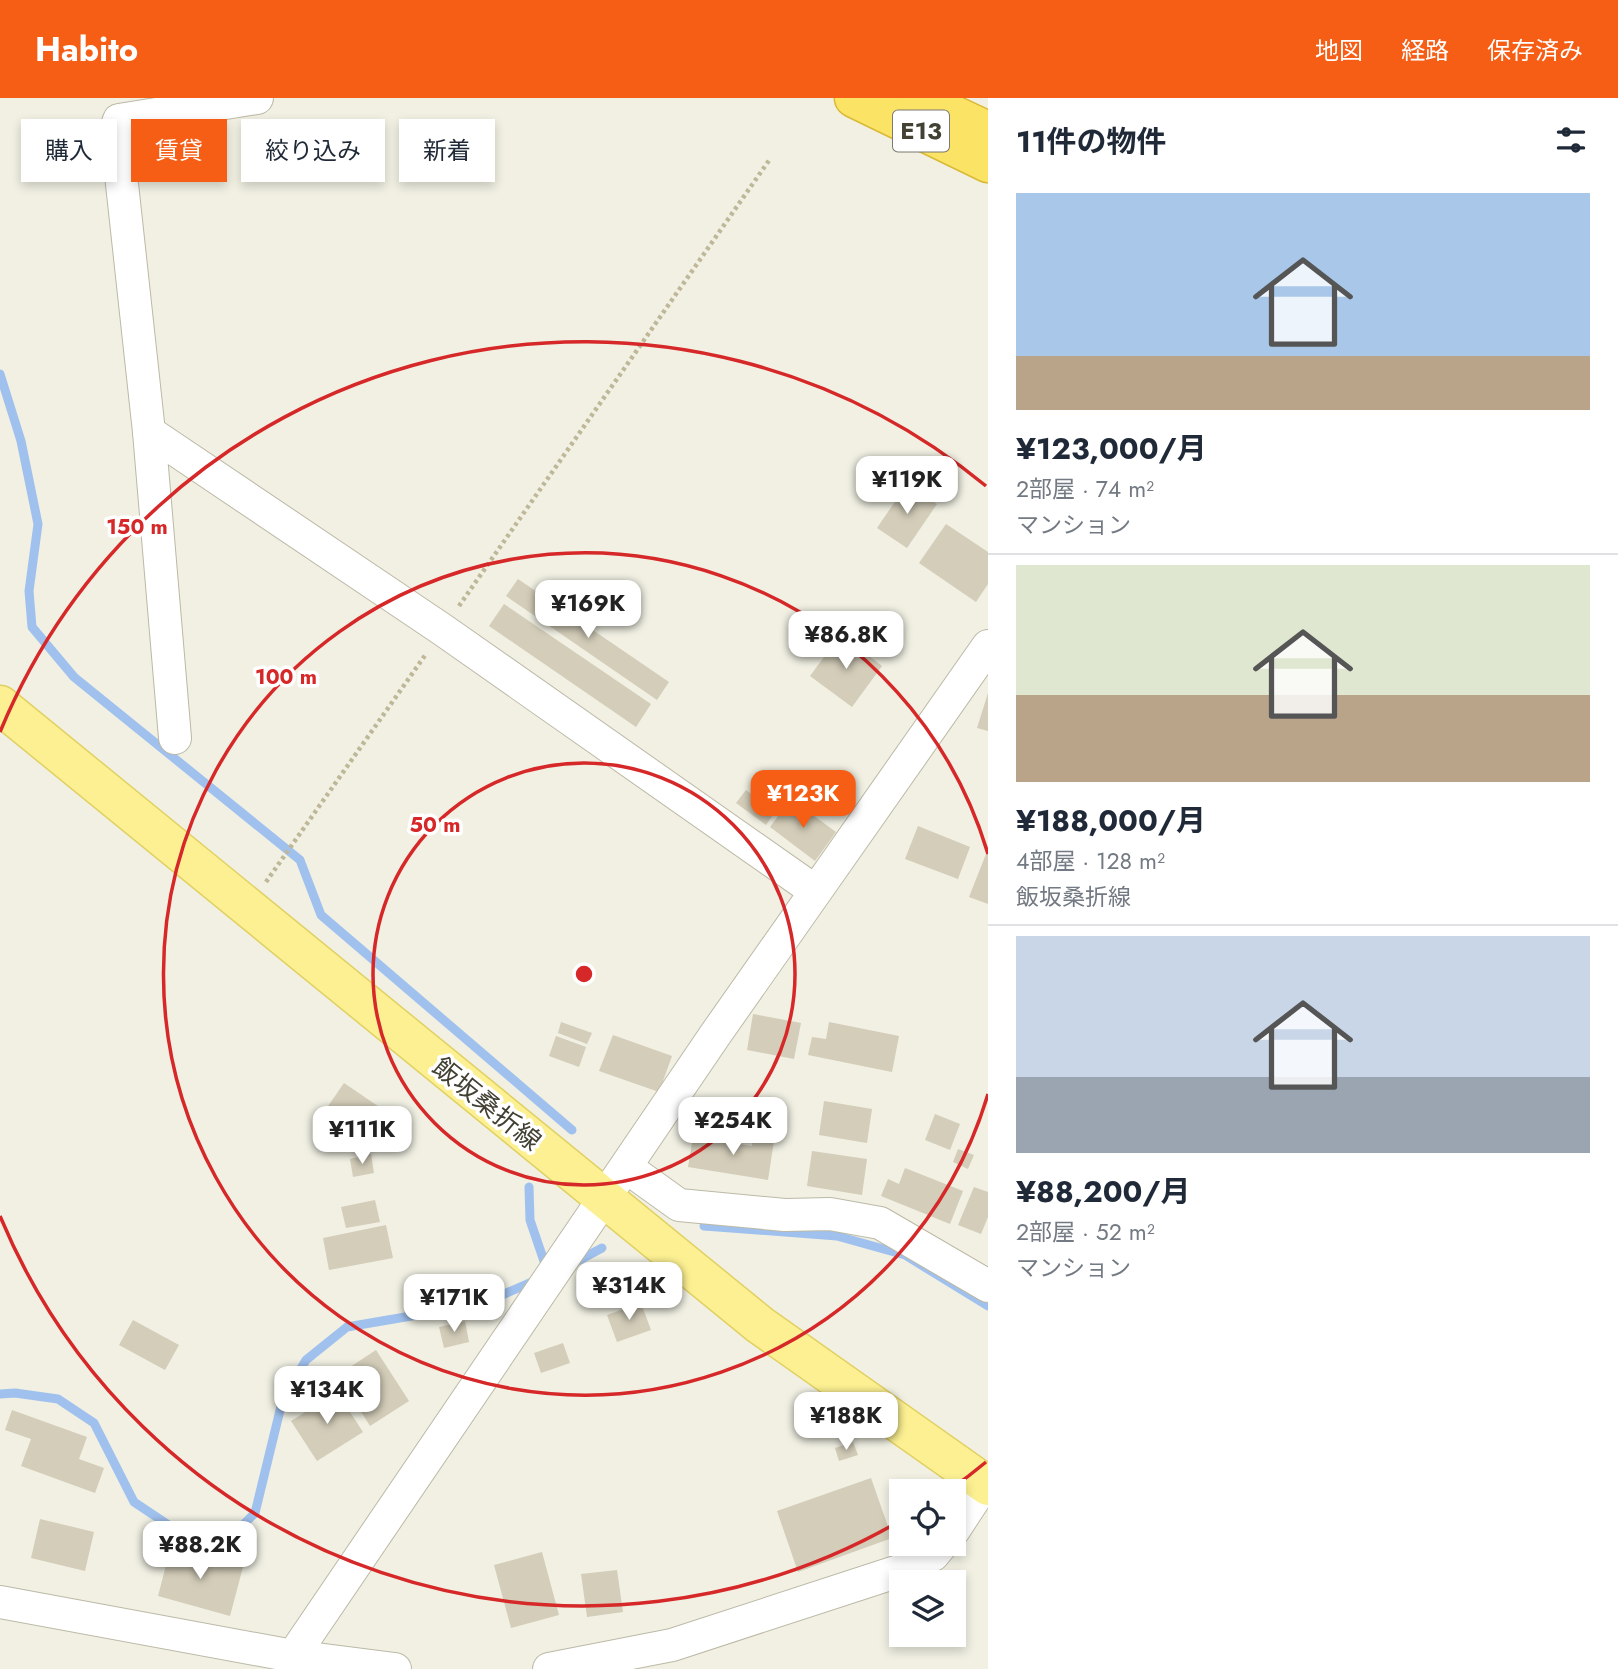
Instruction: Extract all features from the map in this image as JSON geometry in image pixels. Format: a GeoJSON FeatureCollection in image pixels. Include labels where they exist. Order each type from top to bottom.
{"type":"FeatureCollection","features":[{"type":"Feature","properties":{"kind":"highway","name":"E13"},"geometry":{"type":"LineString","coordinates":[[854,98],[988,163]]}},
{"type":"Feature","properties":{"kind":"highway","name":"E13"},"geometry":{"type":"LineString","coordinates":[[917,98],[988,131]]}},
{"type":"Feature","properties":{"kind":"main road","name":"飯坂桑折線"},"geometry":{"type":"LineString","coordinates":[[0,705],[760,1325],[986,1485]]}},
{"type":"Feature","properties":{"kind":"street"},"geometry":{"type":"LineString","coordinates":[[175,738],[149,432],[116,129],[119,120],[257,98]]}},
{"type":"Feature","properties":{"kind":"street"},"geometry":{"type":"LineString","coordinates":[[149,432],[443,630],[815,891]]}},
{"type":"Feature","properties":{"kind":"street"},"geometry":{"type":"LineString","coordinates":[[293,1656],[603,1199],[988,646]]}},
{"type":"Feature","properties":{"kind":"street"},"geometry":{"type":"LineString","coordinates":[[626,1167],[679,1205],[785,1215],[830,1214],[880,1223],[988,1286]]}},
{"type":"Feature","properties":{"kind":"street"},"geometry":{"type":"LineString","coordinates":[[966,1513],[986,1485]]}},
{"type":"Feature","properties":{"kind":"street"},"geometry":{"type":"LineString","coordinates":[[549,1669],[672,1645],[900,1571],[931,1556]]}},
{"type":"Feature","properties":{"kind":"street"},"geometry":{"type":"LineString","coordinates":[[0,1602],[293,1656],[395,1669]]}},
{"type":"Feature","properties":{"kind":"path"},"geometry":{"type":"LineString","coordinates":[[247,908],[770,159]]}},
{"type":"Feature","properties":{"kind":"building"},"geometry":{"type":"Polygon","coordinates":[[[907,484],[937,504],[907,548],[877,528],[907,484]]]}},
{"type":"Feature","properties":{"kind":"building"},"geometry":{"type":"Polygon","coordinates":[[[946,524],[988,552],[988,584],[976,602],[919,563],[946,524]]]}},
{"type":"Feature","properties":{"kind":"building"},"geometry":{"type":"Polygon","coordinates":[[[518,579],[669,682],[657,700],[506,596],[518,579]]]}},
{"type":"Feature","properties":{"kind":"building"},"geometry":{"type":"Polygon","coordinates":[[[504,604],[651,704],[636,727],[489,626],[504,604]]]}},
{"type":"Feature","properties":{"kind":"building"},"geometry":{"type":"Polygon","coordinates":[[[841,634],[882,666],[852,707],[810,676],[841,634]]]}},
{"type":"Feature","properties":{"kind":"building"},"geometry":{"type":"Polygon","coordinates":[[[988,693],[988,731],[977,728],[988,693]]]}},
{"type":"Feature","properties":{"kind":"building"},"geometry":{"type":"Polygon","coordinates":[[[746,790],[775,812],[766,825],[736,803],[746,790]]]}},
{"type":"Feature","properties":{"kind":"building"},"geometry":{"type":"Polygon","coordinates":[[[791,799],[836,832],[815,861],[770,827],[791,799]]]}},
{"type":"Feature","properties":{"kind":"building"},"geometry":{"type":"Polygon","coordinates":[[[918,826],[970,847],[958,879],[905,859],[918,826]]]}},
{"type":"Feature","properties":{"kind":"building"},"geometry":{"type":"Polygon","coordinates":[[[988,849],[988,904],[969,897],[988,849]]]}},
{"type":"Feature","properties":{"kind":"building"},"geometry":{"type":"Polygon","coordinates":[[[753,1014],[801,1023],[794,1059],[747,1050],[753,1014]]]}},
{"type":"Feature","properties":{"kind":"building"},"geometry":{"type":"Polygon","coordinates":[[[561,1022],[592,1033],[587,1044],[558,1033],[561,1022]]]}},
{"type":"Feature","properties":{"kind":"building"},"geometry":{"type":"Polygon","coordinates":[[[829,1022],[899,1036],[892,1072],[808,1055],[812,1037],[826,1039],[829,1022]]]}},
{"type":"Feature","properties":{"kind":"building"},"geometry":{"type":"Polygon","coordinates":[[[613,1035],[672,1056],[659,1092],[599,1071],[613,1035]]]}},
{"type":"Feature","properties":{"kind":"building"},"geometry":{"type":"Polygon","coordinates":[[[556,1036],[586,1047],[579,1067],[549,1056],[556,1036]]]}},
{"type":"Feature","properties":{"kind":"building"},"geometry":{"type":"Polygon","coordinates":[[[344,1083],[394,1117],[373,1146],[324,1112],[344,1083]]]}},
{"type":"Feature","properties":{"kind":"building"},"geometry":{"type":"Polygon","coordinates":[[[824,1101],[872,1109],[867,1143],[819,1135],[824,1101]]]}},
{"type":"Feature","properties":{"kind":"building"},"geometry":{"type":"Polygon","coordinates":[[[935,1114],[960,1124],[950,1150],[925,1140],[935,1114]]]}},
{"type":"Feature","properties":{"kind":"building"},"geometry":{"type":"Polygon","coordinates":[[[693,1137],[752,1146],[753,1138],[774,1141],[768,1180],[688,1167],[693,1137]]]}},
{"type":"Feature","properties":{"kind":"building"},"geometry":{"type":"Polygon","coordinates":[[[958,1149],[974,1155],[968,1169],[953,1162],[958,1149]]]}},
{"type":"Feature","properties":{"kind":"building"},"geometry":{"type":"Polygon","coordinates":[[[812,1151],[867,1159],[862,1195],[807,1186],[812,1151]]]}},
{"type":"Feature","properties":{"kind":"building"},"geometry":{"type":"Polygon","coordinates":[[[371,1154],[374,1173],[353,1177],[350,1159],[371,1154]]]}},
{"type":"Feature","properties":{"kind":"building"},"geometry":{"type":"Polygon","coordinates":[[[905,1168],[963,1191],[950,1224],[881,1196],[888,1179],[899,1184],[905,1168]]]}},
{"type":"Feature","properties":{"kind":"building"},"geometry":{"type":"Polygon","coordinates":[[[974,1187],[988,1192],[988,1217],[981,1234],[958,1225],[974,1187]]]}},
{"type":"Feature","properties":{"kind":"building"},"geometry":{"type":"Polygon","coordinates":[[[375,1200],[380,1222],[346,1228],[341,1207],[375,1200]]]}},
{"type":"Feature","properties":{"kind":"building"},"geometry":{"type":"Polygon","coordinates":[[[386,1225],[393,1258],[329,1270],[323,1238],[386,1225]]]}},
{"type":"Feature","properties":{"kind":"building"},"geometry":{"type":"Polygon","coordinates":[[[641,1303],[651,1330],[617,1342],[607,1315],[641,1303]]]}},
{"type":"Feature","properties":{"kind":"building"},"geometry":{"type":"Polygon","coordinates":[[[133,1320],[179,1345],[165,1370],[119,1345],[133,1320]]]}},
{"type":"Feature","properties":{"kind":"building"},"geometry":{"type":"Polygon","coordinates":[[[465,1321],[469,1342],[444,1348],[439,1327],[465,1321]]]}},
{"type":"Feature","properties":{"kind":"building"},"geometry":{"type":"Polygon","coordinates":[[[563,1343],[570,1363],[541,1373],[534,1353],[563,1343]]]}},
{"type":"Feature","properties":{"kind":"building"},"geometry":{"type":"Polygon","coordinates":[[[376,1350],[409,1401],[370,1426],[338,1375],[376,1350]]]}},
{"type":"Feature","properties":{"kind":"building"},"geometry":{"type":"Polygon","coordinates":[[[337,1392],[363,1432],[317,1461],[291,1421],[337,1392]]]}},
{"type":"Feature","properties":{"kind":"building"},"geometry":{"type":"Polygon","coordinates":[[[12,1410],[87,1437],[79,1459],[104,1468],[95,1493],[21,1466],[31,1439],[5,1430],[12,1410]]]}},
{"type":"Feature","properties":{"kind":"building"},"geometry":{"type":"Polygon","coordinates":[[[853,1442],[858,1455],[839,1461],[835,1448],[853,1442]]]}},
{"type":"Feature","properties":{"kind":"building"},"geometry":{"type":"Polygon","coordinates":[[[871,1478],[889,1529],[889,1539],[798,1572],[777,1511],[871,1478]]]}},
{"type":"Feature","properties":{"kind":"building"},"geometry":{"type":"Polygon","coordinates":[[[40,1519],[94,1532],[85,1571],[31,1558],[40,1519]]]}},
{"type":"Feature","properties":{"kind":"building"},"geometry":{"type":"Polygon","coordinates":[[[171,1546],[243,1567],[230,1616],[158,1596],[171,1546]]]}},
{"type":"Feature","properties":{"kind":"building"},"geometry":{"type":"Polygon","coordinates":[[[542,1552],[559,1615],[511,1628],[494,1565],[542,1552]]]}},
{"type":"Feature","properties":{"kind":"building"},"geometry":{"type":"Polygon","coordinates":[[[617,1570],[623,1612],[587,1617],[581,1574],[617,1570]]]}},
{"type":"Feature","properties":{"kind":"waterway"},"geometry":{"type":"LineString","coordinates":[[0,374],[21,441],[38,524],[29,591],[32,627],[74,677],[300,860],[321,915],[572,1130]]}},
{"type":"Feature","properties":{"kind":"waterway"},"geometry":{"type":"LineString","coordinates":[[529,1187],[530,1220],[547,1270]]}},
{"type":"Feature","properties":{"kind":"waterway"},"geometry":{"type":"LineString","coordinates":[[704,1226],[837,1236],[905,1255],[988,1306]]}},
{"type":"Feature","properties":{"kind":"waterway"},"geometry":{"type":"LineString","coordinates":[[574,1263],[602,1248]]}},
{"type":"Feature","properties":{"kind":"waterway"},"geometry":{"type":"LineString","coordinates":[[0,1394],[15,1393],[58,1399],[94,1423],[134,1502],[176,1530],[209,1537],[236,1532],[255,1513],[283,1398],[306,1360],[347,1327],[481,1304],[539,1279]]}}]}
